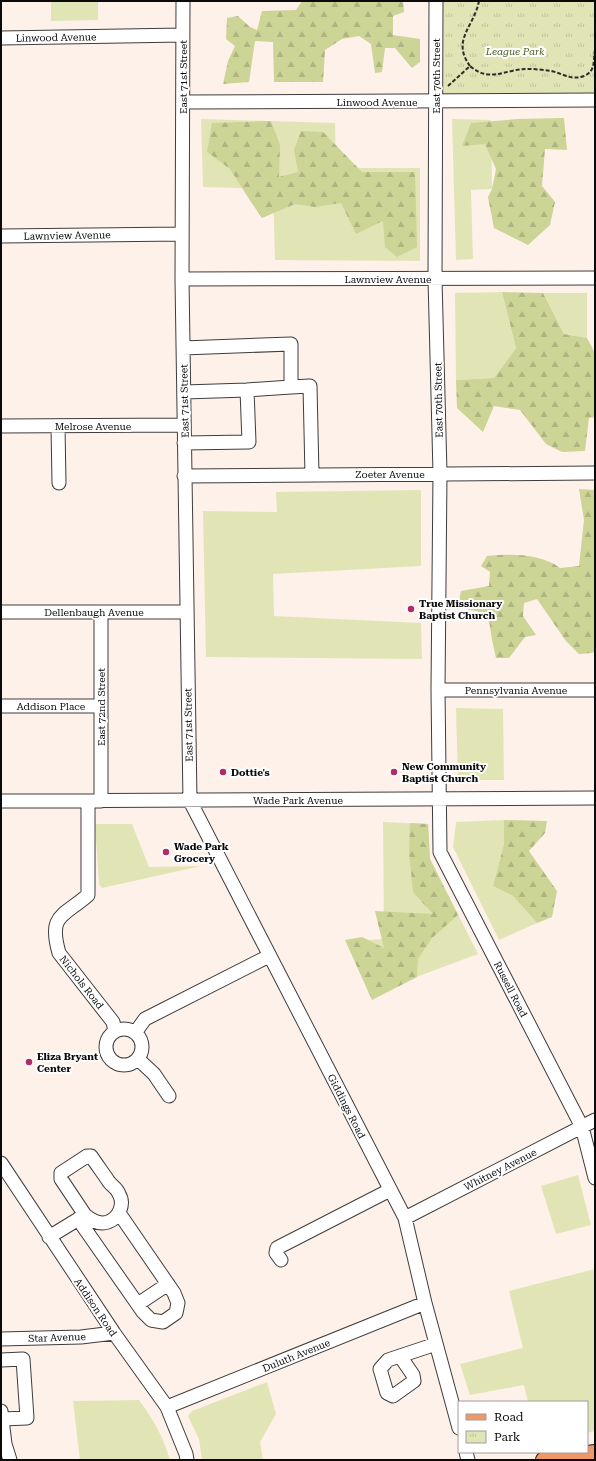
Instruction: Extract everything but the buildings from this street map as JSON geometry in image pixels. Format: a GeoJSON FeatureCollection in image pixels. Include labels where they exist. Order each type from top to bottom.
{"type":"FeatureCollection","features":[{"type":"Feature","properties":{"kind":"main road"},"geometry":{"type":"LineString","coordinates":[[544,1460],[595,1453]]}},
{"type":"Feature","properties":{"kind":"street","name":"East 71st Street"},"geometry":{"type":"LineString","coordinates":[[183,1],[182,279],[190,801]]}},
{"type":"Feature","properties":{"kind":"street","name":"East 70th Street"},"geometry":{"type":"LineString","coordinates":[[436,1],[435,279],[440,473],[438,690],[439,799]]}},
{"type":"Feature","properties":{"kind":"street","name":"Linwood Avenue"},"geometry":{"type":"LineString","coordinates":[[1,38],[183,35]]}},
{"type":"Feature","properties":{"kind":"street","name":"Linwood Avenue"},"geometry":{"type":"LineString","coordinates":[[183,102],[435,102],[595,100]]}},
{"type":"Feature","properties":{"kind":"street","name":"Lawnview Avenue"},"geometry":{"type":"LineString","coordinates":[[1,236],[182,234]]}},
{"type":"Feature","properties":{"kind":"street","name":"Lawnview Avenue"},"geometry":{"type":"LineString","coordinates":[[182,279],[595,278]]}},
{"type":"Feature","properties":{"kind":"street"},"geometry":{"type":"LineString","coordinates":[[183,348],[291,344],[291,387]]}},
{"type":"Feature","properties":{"kind":"street"},"geometry":{"type":"LineString","coordinates":[[184,392],[310,386],[312,475]]}},
{"type":"Feature","properties":{"kind":"street"},"geometry":{"type":"LineString","coordinates":[[184,443],[249,442],[247,390]]}},
{"type":"Feature","properties":{"kind":"street","name":"Melrose Avenue"},"geometry":{"type":"LineString","coordinates":[[1,426],[184,426]]}},
{"type":"Feature","properties":{"kind":"street"},"geometry":{"type":"LineString","coordinates":[[58,426],[59,483]]}},
{"type":"Feature","properties":{"kind":"street","name":"Zoeter Avenue"},"geometry":{"type":"LineString","coordinates":[[184,476],[595,473]]}},
{"type":"Feature","properties":{"kind":"street","name":"Dellenbaugh Avenue"},"geometry":{"type":"LineString","coordinates":[[1,612],[187,612]]}},
{"type":"Feature","properties":{"kind":"street","name":"East 72nd Street"},"geometry":{"type":"LineString","coordinates":[[95,801],[101,706],[101,612]]}},
{"type":"Feature","properties":{"kind":"street","name":"Pennsylvania Avenue"},"geometry":{"type":"LineString","coordinates":[[438,690],[595,690]]}},
{"type":"Feature","properties":{"kind":"street","name":"Addison Place"},"geometry":{"type":"LineString","coordinates":[[1,706],[101,706]]}},
{"type":"Feature","properties":{"kind":"street","name":"Wade Park Avenue"},"geometry":{"type":"LineString","coordinates":[[1,801],[595,798]]}},
{"type":"Feature","properties":{"kind":"street","name":"Russell Road"},"geometry":{"type":"LineString","coordinates":[[439,799],[440,852],[582,1127],[595,1178]]}},
{"type":"Feature","properties":{"kind":"street","name":"Nichols Road"},"geometry":{"type":"LineString","coordinates":[[95,801],[88,895],[76,906],[62,914],[56,924],[56,941],[59,953],[113,1022],[115,1031]]}},
{"type":"Feature","properties":{"kind":"street","name":"Giddings Road"},"geometry":{"type":"LineString","coordinates":[[190,801],[404,1218],[425,1303],[458,1424]]}},
{"type":"Feature","properties":{"kind":"street"},"geometry":{"type":"LineString","coordinates":[[136,1033],[145,1019],[270,956]]}},
{"type":"Feature","properties":{"kind":"street"},"geometry":{"type":"LineString","coordinates":[[122,1029],[129,1029],[136,1033],[140,1038],[142,1045],[141,1053],[138,1059],[132,1064],[125,1066],[112,1062],[107,1056],[105,1049],[109,1035],[122,1029]]}},
{"type":"Feature","properties":{"kind":"street"},"geometry":{"type":"LineString","coordinates":[[138,1059],[154,1074],[168,1096]]}},
{"type":"Feature","properties":{"kind":"street","name":"Whitney Avenue"},"geometry":{"type":"LineString","coordinates":[[404,1218],[595,1120]]}},
{"type":"Feature","properties":{"kind":"street"},"geometry":{"type":"LineString","coordinates":[[82,1217],[103,1223],[109,1221],[119,1213],[121,1207],[122,1200],[116,1188],[111,1185],[91,1156],[87,1156],[61,1173],[61,1179],[82,1217],[143,1312],[151,1320],[162,1322],[176,1313],[178,1303],[168,1284],[119,1213]]}},
{"type":"Feature","properties":{"kind":"street","name":"Addison Road"},"geometry":{"type":"LineString","coordinates":[[1,1163],[114,1334],[167,1407],[186,1457]]}},
{"type":"Feature","properties":{"kind":"street"},"geometry":{"type":"LineString","coordinates":[[281,1260],[276,1253],[277,1248],[390,1190]]}},
{"type":"Feature","properties":{"kind":"street"},"geometry":{"type":"LineString","coordinates":[[49,1237],[82,1217]]}},
{"type":"Feature","properties":{"kind":"street"},"geometry":{"type":"LineString","coordinates":[[138,1304],[168,1284]]}},
{"type":"Feature","properties":{"kind":"street","name":"Duluth Avenue"},"geometry":{"type":"LineString","coordinates":[[167,1407],[425,1303]]}},
{"type":"Feature","properties":{"kind":"street","name":"Star Avenue"},"geometry":{"type":"LineString","coordinates":[[1,1339],[81,1337],[114,1334]]}},
{"type":"Feature","properties":{"kind":"street"},"geometry":{"type":"LineString","coordinates":[[400,1356],[436,1344]]}},
{"type":"Feature","properties":{"kind":"street"},"geometry":{"type":"LineString","coordinates":[[1,1360],[23,1359],[27,1418],[2,1415],[5,1444],[10,1460]]}},
{"type":"Feature","properties":{"kind":"path"},"geometry":{"type":"LineString","coordinates":[[479,1],[462,46],[465,59],[470,66],[486,75],[518,69],[531,69],[552,71],[564,77],[575,78],[585,76],[592,71],[595,50]]}},
{"type":"Feature","properties":{"kind":"path"},"geometry":{"type":"LineString","coordinates":[[447,87],[470,66]]}},
{"type":"Feature","properties":{"kind":"green space"},"geometry":{"type":"Polygon","coordinates":[[[51,1],[98,1],[98,20],[51,21],[51,1]]]}},
{"type":"Feature","properties":{"kind":"green space"},"geometry":{"type":"Polygon","coordinates":[[[302,1],[403,1],[404,12],[393,16],[393,35],[420,39],[420,62],[412,68],[395,48],[385,48],[382,72],[375,73],[371,44],[359,36],[342,39],[325,50],[323,82],[274,82],[273,42],[255,41],[249,82],[223,84],[228,61],[235,46],[226,39],[227,18],[238,16],[250,27],[257,30],[262,11],[296,10],[302,1]]]}},
{"type":"Feature","properties":{"kind":"green space","name":"League Park"},"geometry":{"type":"Polygon","coordinates":[[[436,1],[595,1],[595,101],[435,102],[436,1]]]}},
{"type":"Feature","properties":{"kind":"green space"},"geometry":{"type":"Polygon","coordinates":[[[564,118],[567,150],[545,149],[542,186],[555,202],[550,225],[528,245],[494,228],[488,197],[492,189],[496,169],[485,144],[462,146],[471,123],[518,119],[564,118]]]}},
{"type":"Feature","properties":{"kind":"green space"},"geometry":{"type":"Polygon","coordinates":[[[201,119],[335,123],[336,168],[420,168],[420,261],[275,260],[273,189],[203,187],[201,119]]]}},
{"type":"Feature","properties":{"kind":"green space"},"geometry":{"type":"Polygon","coordinates":[[[452,119],[491,120],[492,189],[471,190],[473,259],[456,260],[452,119]]]}},
{"type":"Feature","properties":{"kind":"green space"},"geometry":{"type":"Polygon","coordinates":[[[271,121],[280,145],[279,177],[298,172],[294,150],[301,131],[323,132],[362,172],[415,172],[417,247],[397,257],[385,247],[383,221],[356,234],[341,203],[315,207],[295,204],[262,218],[230,169],[207,152],[212,123],[271,121]]]}},
{"type":"Feature","properties":{"kind":"green space"},"geometry":{"type":"Polygon","coordinates":[[[502,292],[516,348],[494,378],[456,380],[455,293],[502,292]]]}},
{"type":"Feature","properties":{"kind":"green space"},"geometry":{"type":"Polygon","coordinates":[[[502,292],[543,293],[564,334],[587,338],[595,353],[595,417],[589,418],[585,451],[562,452],[546,444],[520,410],[494,406],[483,432],[457,408],[456,380],[494,378],[516,348],[502,292]]]}},
{"type":"Feature","properties":{"kind":"green space"},"geometry":{"type":"Polygon","coordinates":[[[543,293],[587,293],[587,338],[564,334],[543,293]]]}},
{"type":"Feature","properties":{"kind":"green space"},"geometry":{"type":"Polygon","coordinates":[[[579,489],[595,490],[595,651],[592,653],[579,654],[566,641],[537,599],[524,603],[523,616],[536,635],[525,637],[509,658],[496,658],[488,614],[458,607],[461,591],[489,586],[490,572],[481,566],[487,556],[525,556],[534,557],[552,563],[560,568],[579,566],[584,520],[579,489]]]}},
{"type":"Feature","properties":{"kind":"green space"},"geometry":{"type":"Polygon","coordinates":[[[421,490],[421,566],[273,574],[274,616],[421,623],[422,659],[206,657],[203,511],[277,512],[276,492],[421,490]]]}},
{"type":"Feature","properties":{"kind":"green space"},"geometry":{"type":"Polygon","coordinates":[[[456,708],[503,709],[504,780],[458,780],[456,708]]]}},
{"type":"Feature","properties":{"kind":"green space"},"geometry":{"type":"Polygon","coordinates":[[[504,820],[504,844],[493,886],[513,896],[537,923],[499,940],[453,847],[456,822],[504,820]]]}},
{"type":"Feature","properties":{"kind":"green space"},"geometry":{"type":"Polygon","coordinates":[[[504,820],[547,821],[545,833],[529,851],[557,891],[552,917],[537,923],[513,896],[493,886],[504,844],[504,820]]]}},
{"type":"Feature","properties":{"kind":"green space"},"geometry":{"type":"Polygon","coordinates":[[[383,822],[428,824],[430,859],[478,954],[376,992],[349,941],[384,939],[383,822]]]}},
{"type":"Feature","properties":{"kind":"green space"},"geometry":{"type":"Polygon","coordinates":[[[410,823],[428,824],[430,859],[458,915],[432,938],[418,959],[417,977],[372,1000],[345,940],[362,937],[384,948],[375,911],[433,914],[413,892],[409,853],[410,823]]]}},
{"type":"Feature","properties":{"kind":"green space"},"geometry":{"type":"Polygon","coordinates":[[[95,824],[132,824],[149,867],[201,866],[102,888],[99,884],[95,824]]]}},
{"type":"Feature","properties":{"kind":"green space"},"geometry":{"type":"Polygon","coordinates":[[[578,1175],[591,1225],[556,1234],[541,1186],[578,1175]]]}},
{"type":"Feature","properties":{"kind":"green space"},"geometry":{"type":"Polygon","coordinates":[[[595,1269],[595,1431],[588,1433],[588,1401],[528,1401],[524,1385],[470,1395],[460,1364],[523,1348],[509,1291],[595,1269]]]}},
{"type":"Feature","properties":{"kind":"green space"},"geometry":{"type":"Polygon","coordinates":[[[267,1382],[276,1414],[260,1442],[263,1460],[202,1460],[199,1439],[188,1416],[192,1411],[267,1382]]]}},
{"type":"Feature","properties":{"kind":"green space"},"geometry":{"type":"Polygon","coordinates":[[[139,1400],[158,1428],[170,1460],[80,1460],[73,1401],[139,1400]]]}},
{"type":"Feature","properties":{"kind":"place","name":"True Missionary Baptist Church"},"geometry":{"type":"Point","coordinates":[411,609]}},
{"type":"Feature","properties":{"kind":"place","name":"Dottie's"},"geometry":{"type":"Point","coordinates":[223,772]}},
{"type":"Feature","properties":{"kind":"place","name":"New Community Baptist Church"},"geometry":{"type":"Point","coordinates":[394,772]}},
{"type":"Feature","properties":{"kind":"place","name":"Wade Park Grocery"},"geometry":{"type":"Point","coordinates":[166,852]}},
{"type":"Feature","properties":{"kind":"place","name":"Eliza Bryant Center"},"geometry":{"type":"Point","coordinates":[29,1062]}}]}
